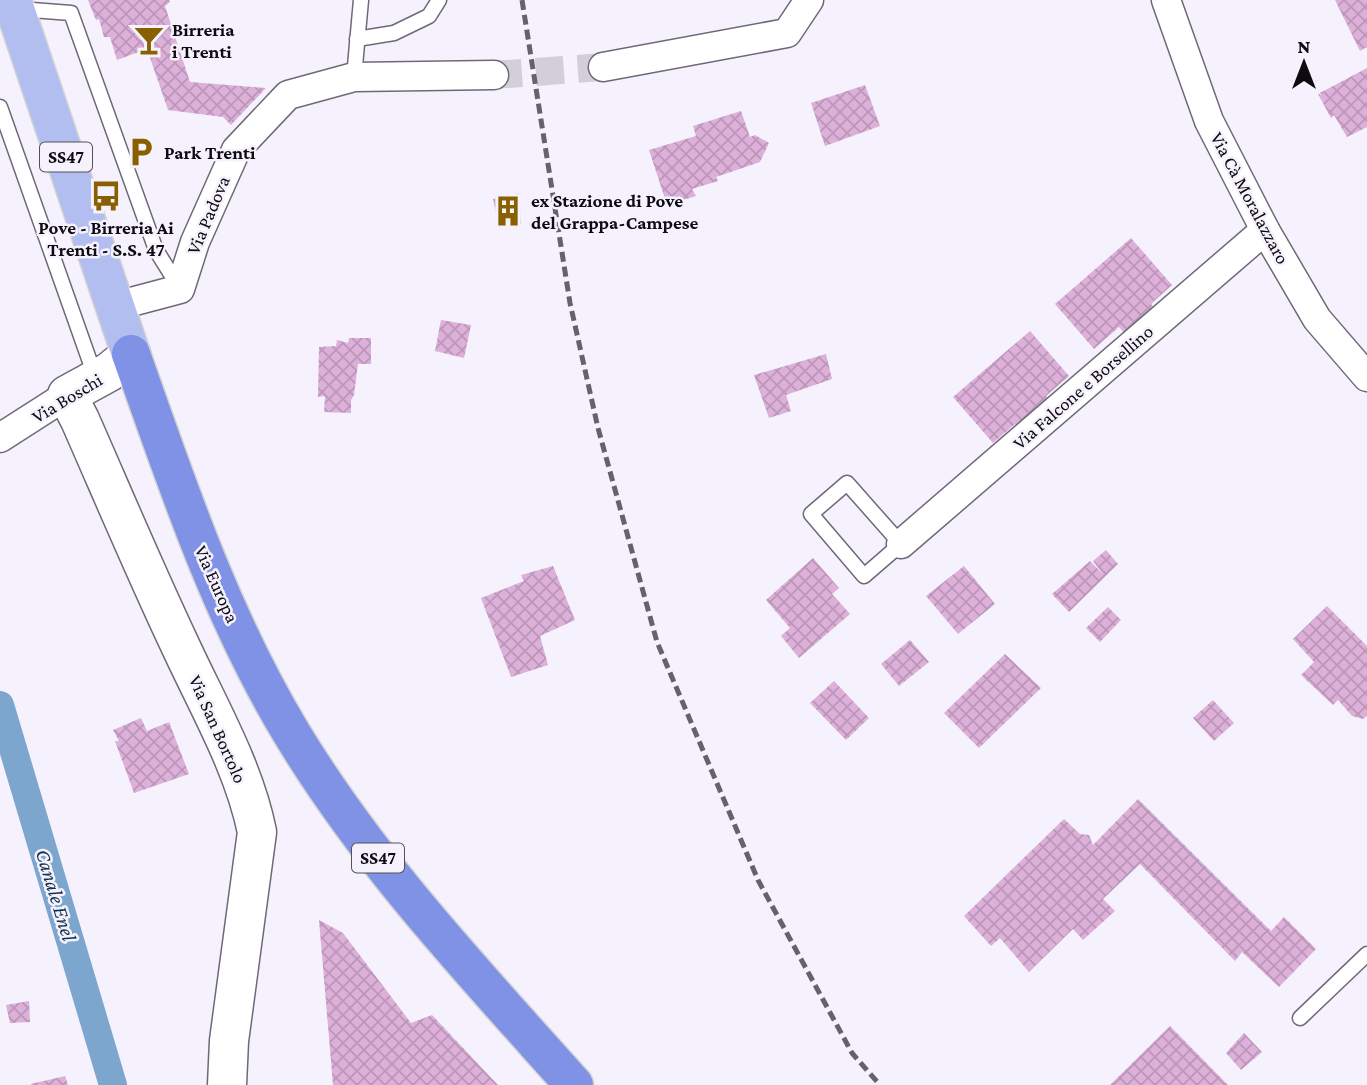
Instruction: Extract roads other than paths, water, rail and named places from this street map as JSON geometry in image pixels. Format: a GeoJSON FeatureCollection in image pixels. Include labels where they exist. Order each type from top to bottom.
{"type":"FeatureCollection","features":[{"type":"Feature","properties":{"kind":"highway","name":"Via Europa"},"geometry":{"type":"LineString","coordinates":[[131,354],[223,602],[290,732],[339,806],[396,881],[574,1085]]}},
{"type":"Feature","properties":{"kind":"main road","name":"Via Europa"},"geometry":{"type":"LineString","coordinates":[[13,4],[131,354]]}},
{"type":"Feature","properties":{"kind":"street"},"geometry":{"type":"LineString","coordinates":[[603,67],[788,33],[809,0]]}},
{"type":"Feature","properties":{"kind":"street","name":"Via Cà Moralazzaro"},"geometry":{"type":"LineString","coordinates":[[1166,0],[1209,121],[1265,230],[1317,319],[1367,377]]}},
{"type":"Feature","properties":{"kind":"street","name":"Via Padova"},"geometry":{"type":"LineString","coordinates":[[180,289],[195,242],[236,150],[288,95],[354,77],[494,75]]}},
{"type":"Feature","properties":{"kind":"street","name":"Via Falcone e Borsellino"},"geometry":{"type":"LineString","coordinates":[[901,544],[1265,230]]}},
{"type":"Feature","properties":{"kind":"street"},"geometry":{"type":"LineString","coordinates":[[116,306],[180,289]]}},
{"type":"Feature","properties":{"kind":"street","name":"Via Boschi"},"geometry":{"type":"LineString","coordinates":[[0,438],[82,388],[131,354]]}},
{"type":"Feature","properties":{"kind":"street","name":"Via San Bortolo"},"geometry":{"type":"LineString","coordinates":[[82,388],[80,420],[252,805],[257,832],[229,1041],[227,1085]]}},
{"type":"Feature","properties":{"kind":"lane"},"geometry":{"type":"LineString","coordinates":[[354,77],[361,0]]}},
{"type":"Feature","properties":{"kind":"lane"},"geometry":{"type":"LineString","coordinates":[[358,40],[394,33],[429,16],[439,0]]}},
{"type":"Feature","properties":{"kind":"lane"},"geometry":{"type":"LineString","coordinates":[[13,4],[71,13],[156,250],[180,289]]}},
{"type":"Feature","properties":{"kind":"lane"},"geometry":{"type":"LineString","coordinates":[[0,107],[82,388]]}},
{"type":"Feature","properties":{"kind":"lane","name":"Via Falcone e Borsellino"},"geometry":{"type":"LineString","coordinates":[[847,483],[901,544],[864,576],[811,514],[847,483]]}},
{"type":"Feature","properties":{"kind":"lane"},"geometry":{"type":"LineString","coordinates":[[1300,1018],[1367,954]]}},
{"type":"Feature","properties":{"kind":"waterway","name":"Canale Enel"},"geometry":{"type":"LineString","coordinates":[[0,705],[113,1085]]}},
{"type":"Feature","properties":{"kind":"tunnel"},"geometry":{"type":"LineString","coordinates":[[494,75],[603,67]]}},
{"type":"Feature","properties":{"kind":"railway"},"geometry":{"type":"LineString","coordinates":[[522,0],[570,303],[598,428],[657,642],[758,880],[852,1053],[880,1085]]}},
{"type":"Feature","properties":{"kind":"place","name":"Birreria i Trenti"},"geometry":{"type":"Point","coordinates":[149,40]}},
{"type":"Feature","properties":{"kind":"place","name":"Park Trenti"},"geometry":{"type":"Point","coordinates":[141,152]}},
{"type":"Feature","properties":{"kind":"place","name":"Pove - Birreria Ai Trenti - S.S. 47"},"geometry":{"type":"Point","coordinates":[106,196]}},
{"type":"Feature","properties":{"kind":"place","name":"ex Stazione di Pove del Grappa-Campese"},"geometry":{"type":"Point","coordinates":[508,211]}}]}
